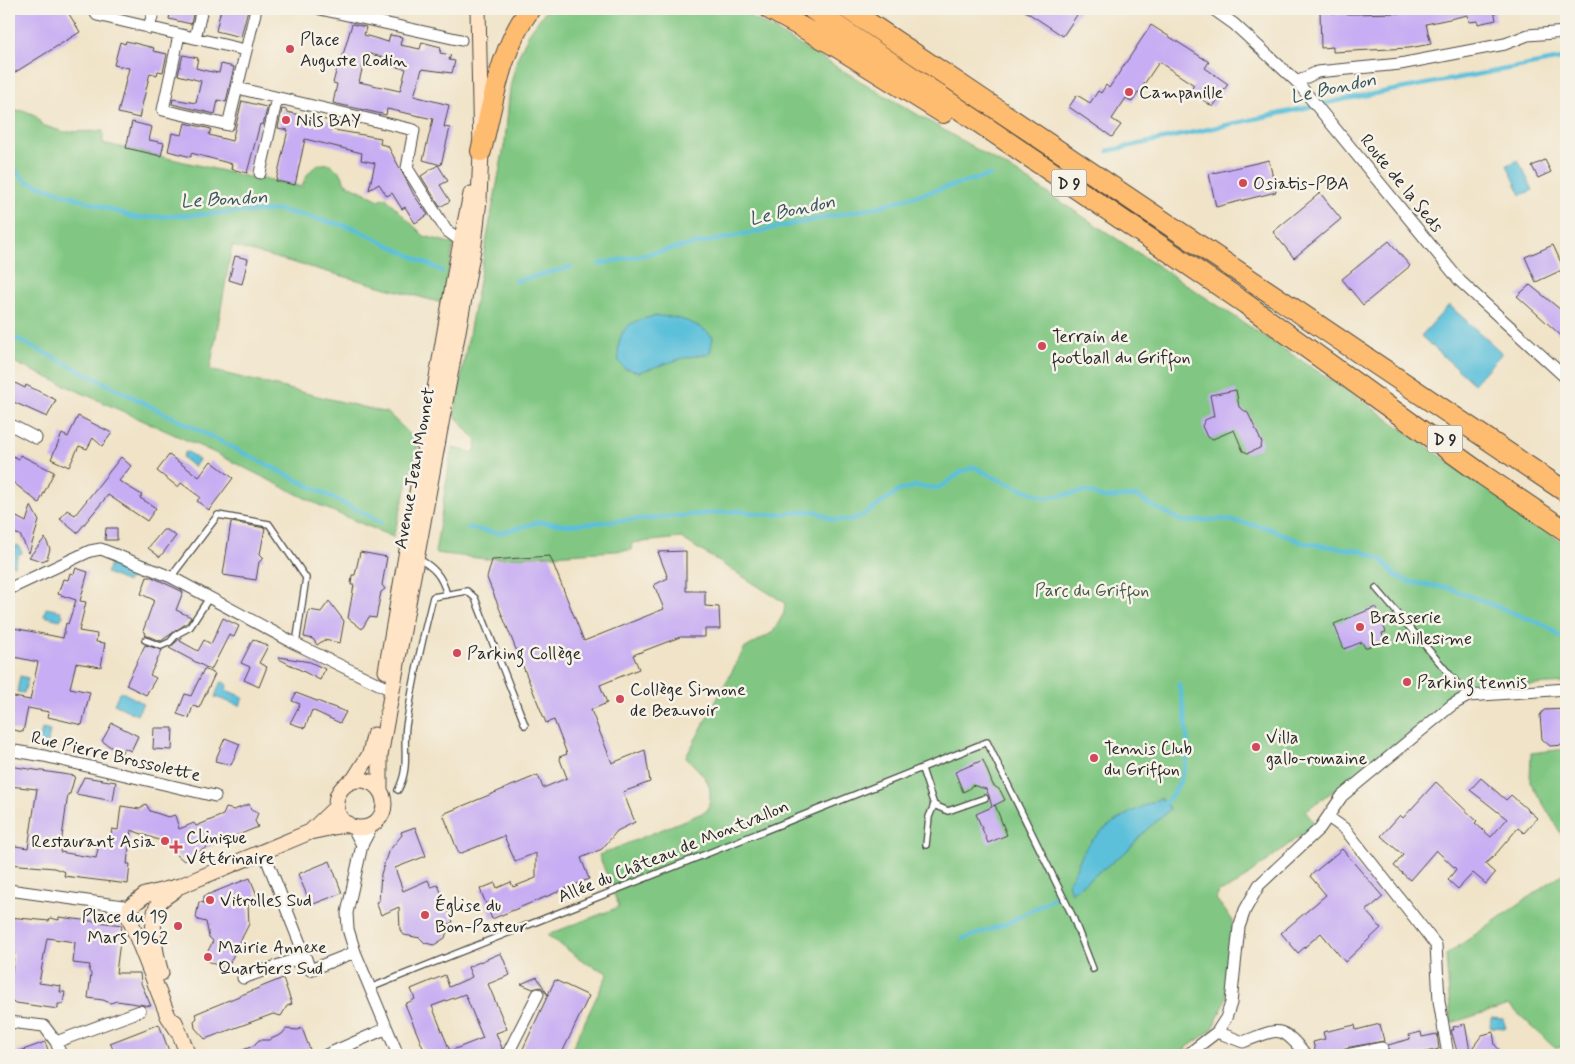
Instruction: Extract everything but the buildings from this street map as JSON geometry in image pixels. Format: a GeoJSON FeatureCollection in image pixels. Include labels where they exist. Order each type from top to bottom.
{"type":"FeatureCollection","features":[{"type":"Feature","properties":{"kind":"highway"},"geometry":{"type":"LineString","coordinates":[[481,151],[507,50],[515,32],[530,9]]}},
{"type":"Feature","properties":{"kind":"highway"},"geometry":{"type":"LineString","coordinates":[[769,9],[841,49],[1246,304]]}},
{"type":"Feature","properties":{"kind":"highway","name":"D 9"},"geometry":{"type":"LineString","coordinates":[[812,9],[1324,359],[1566,519]]}},
{"type":"Feature","properties":{"kind":"highway","name":"D 9"},"geometry":{"type":"LineString","coordinates":[[848,9],[1566,492]]}},
{"type":"Feature","properties":{"kind":"highway"},"geometry":{"type":"LineString","coordinates":[[869,9],[1086,169]]}},
{"type":"Feature","properties":{"kind":"highway"},"geometry":{"type":"LineString","coordinates":[[1330,332],[1566,479]]}},
{"type":"Feature","properties":{"kind":"highway"},"geometry":{"type":"LineString","coordinates":[[1324,359],[1483,475],[1566,531]]}},
{"type":"Feature","properties":{"kind":"street"},"geometry":{"type":"LineString","coordinates":[[93,9],[96,15],[245,50]]}},
{"type":"Feature","properties":{"kind":"street"},"geometry":{"type":"LineString","coordinates":[[149,28],[154,9]]}},
{"type":"Feature","properties":{"kind":"street"},"geometry":{"type":"LineString","coordinates":[[195,38],[202,9]]}},
{"type":"Feature","properties":{"kind":"street"},"geometry":{"type":"LineString","coordinates":[[179,35],[162,110],[228,125],[256,9]]}},
{"type":"Feature","properties":{"kind":"street"},"geometry":{"type":"LineString","coordinates":[[320,9],[461,40]]}},
{"type":"Feature","properties":{"kind":"street","name":"Avenue Jean Monnet"},"geometry":{"type":"LineString","coordinates":[[380,790],[380,756],[388,689],[464,264],[479,200],[481,151],[478,9]]}},
{"type":"Feature","properties":{"kind":"street","name":"Route de la Seds"},"geometry":{"type":"LineString","coordinates":[[1213,9],[1234,24],[1301,87],[1460,281],[1566,378]]}},
{"type":"Feature","properties":{"kind":"street"},"geometry":{"type":"LineString","coordinates":[[1301,87],[1317,72],[1400,64],[1506,44],[1528,35],[1566,32]]}},
{"type":"Feature","properties":{"kind":"street"},"geometry":{"type":"LineString","coordinates":[[237,88],[414,130],[407,168],[446,230],[461,242]]}},
{"type":"Feature","properties":{"kind":"street"},"geometry":{"type":"LineString","coordinates":[[260,174],[277,98]]}},
{"type":"Feature","properties":{"kind":"street","name":"Avenue Jean Monnet"},"geometry":{"type":"LineString","coordinates":[[464,264],[461,242],[481,151]]}},
{"type":"Feature","properties":{"kind":"street"},"geometry":{"type":"LineString","coordinates":[[9,424],[36,438]]}},
{"type":"Feature","properties":{"kind":"street","name":"Avenue Jean Monnet"},"geometry":{"type":"LineString","coordinates":[[354,781],[370,754],[422,561],[417,527]]}},
{"type":"Feature","properties":{"kind":"street"},"geometry":{"type":"LineString","coordinates":[[9,589],[90,551],[101,549],[171,577],[296,644],[388,689]]}},
{"type":"Feature","properties":{"kind":"street"},"geometry":{"type":"LineString","coordinates":[[1187,1055],[1217,1032],[1226,1018],[1231,1003],[1239,927],[1245,910],[1259,885],[1320,828],[1342,796],[1452,705],[1468,696],[1566,689]]}},
{"type":"Feature","properties":{"kind":"street","name":"Rue Pierre Brossolette"},"geometry":{"type":"LineString","coordinates":[[9,750],[44,756],[215,796]]}},
{"type":"Feature","properties":{"kind":"street"},"geometry":{"type":"LineString","coordinates":[[310,832],[336,806],[341,790],[354,781],[368,781],[380,790],[384,804],[383,812],[373,824],[362,845],[347,913],[348,929],[385,1029],[398,1055]]}},
{"type":"Feature","properties":{"kind":"street"},"geometry":{"type":"LineString","coordinates":[[336,806],[342,819],[350,825],[362,845]]}},
{"type":"Feature","properties":{"kind":"street"},"geometry":{"type":"LineString","coordinates":[[1328,816],[1345,829],[1436,945],[1439,1001],[1448,1055]]}},
{"type":"Feature","properties":{"kind":"street"},"geometry":{"type":"LineString","coordinates":[[130,907],[145,895],[180,886],[310,832],[350,825],[366,827],[373,824]]}},
{"type":"Feature","properties":{"kind":"street"},"geometry":{"type":"LineString","coordinates":[[263,850],[310,970],[355,952]]}},
{"type":"Feature","properties":{"kind":"street"},"geometry":{"type":"LineString","coordinates":[[9,890],[130,907],[158,903],[180,886]]}},
{"type":"Feature","properties":{"kind":"street"},"geometry":{"type":"LineString","coordinates":[[156,956],[154,921],[158,903]]}},
{"type":"Feature","properties":{"kind":"street"},"geometry":{"type":"LineString","coordinates":[[130,907],[156,956],[178,1031],[188,1055]]}},
{"type":"Feature","properties":{"kind":"street"},"geometry":{"type":"LineString","coordinates":[[130,907],[130,917],[168,1016],[178,1031]]}},
{"type":"Feature","properties":{"kind":"street"},"geometry":{"type":"LineString","coordinates":[[244,978],[305,956]]}},
{"type":"Feature","properties":{"kind":"street"},"geometry":{"type":"LineString","coordinates":[[507,1055],[538,994]]}},
{"type":"Feature","properties":{"kind":"street"},"geometry":{"type":"LineString","coordinates":[[56,1042],[140,1011]]}},
{"type":"Feature","properties":{"kind":"street"},"geometry":{"type":"LineString","coordinates":[[9,1022],[44,1026],[56,1042],[61,1055]]}},
{"type":"Feature","properties":{"kind":"street"},"geometry":{"type":"LineString","coordinates":[[327,1055],[385,1029]]}},
{"type":"Feature","properties":{"kind":"street"},"geometry":{"type":"LineString","coordinates":[[1217,1032],[1243,1042],[1280,1032],[1289,1034],[1306,1055]]}},
{"type":"Feature","properties":{"kind":"street"},"geometry":{"type":"LineString","coordinates":[[1346,1055],[1382,1048]]}},
{"type":"Feature","properties":{"kind":"lane"},"geometry":{"type":"LineString","coordinates":[[171,577],[218,515],[229,515],[269,524],[306,578],[296,644]]}},
{"type":"Feature","properties":{"kind":"lane"},"geometry":{"type":"LineString","coordinates":[[422,561],[442,577],[447,594]]}},
{"type":"Feature","properties":{"kind":"lane"},"geometry":{"type":"LineString","coordinates":[[1376,588],[1468,696]]}},
{"type":"Feature","properties":{"kind":"lane"},"geometry":{"type":"LineString","coordinates":[[398,790],[405,777],[404,744],[425,626],[433,597],[467,591],[475,598],[526,725]]}},
{"type":"Feature","properties":{"kind":"lane"},"geometry":{"type":"LineString","coordinates":[[145,640],[161,646],[170,642],[177,634],[190,627],[208,598]]}},
{"type":"Feature","properties":{"kind":"lane","name":"Allée du Château de Montvallon"},"geometry":{"type":"LineString","coordinates":[[370,988],[987,742],[1072,915],[1093,969]]}},
{"type":"Feature","properties":{"kind":"lane"},"geometry":{"type":"LineString","coordinates":[[922,769],[934,805],[929,817],[926,845]]}},
{"type":"Feature","properties":{"kind":"lane"},"geometry":{"type":"LineString","coordinates":[[934,805],[948,811],[985,798]]}},
{"type":"Feature","properties":{"kind":"green space","name":"Parc du Griffon"},"geometry":{"type":"Polygon","coordinates":[[[547,9],[738,9],[1017,173],[1367,404],[1566,545],[1566,683],[1469,689],[1448,701],[1339,791],[1333,791],[1305,811],[1315,824],[1237,884],[1219,892],[1216,899],[1233,921],[1225,1001],[1213,1029],[1176,1055],[569,1055],[608,973],[586,963],[547,935],[619,907],[599,855],[707,811],[710,793],[709,786],[703,775],[686,757],[744,649],[773,632],[784,613],[785,603],[681,538],[632,543],[631,550],[486,559],[435,553],[452,448],[474,453],[477,441],[454,415],[505,141],[510,87],[517,59],[529,33],[547,9]]]}},
{"type":"Feature","properties":{"kind":"green space"},"geometry":{"type":"Polygon","coordinates":[[[23,110],[35,115],[42,125],[64,132],[103,131],[103,143],[253,178],[253,176],[302,187],[306,178],[315,167],[330,164],[341,173],[345,183],[379,200],[385,197],[424,236],[454,244],[442,303],[232,246],[210,370],[388,413],[419,443],[393,537],[325,508],[215,453],[9,360],[9,112],[23,110]]]}},
{"type":"Feature","properties":{"kind":"green space"},"geometry":{"type":"Polygon","coordinates":[[[1566,749],[1566,842],[1530,782],[1531,753],[1566,749]]]}},
{"type":"Feature","properties":{"kind":"green space"},"geometry":{"type":"Polygon","coordinates":[[[1566,871],[1566,1047],[1555,1048],[1509,1005],[1451,1023],[1446,955],[1566,871]]]}},
{"type":"Feature","properties":{"kind":"water"},"geometry":{"type":"Polygon","coordinates":[[[1518,160],[1533,190],[1521,195],[1507,165],[1518,160]]]}},
{"type":"Feature","properties":{"kind":"water"},"geometry":{"type":"Polygon","coordinates":[[[1449,305],[1502,353],[1474,384],[1421,336],[1449,305]]]}},
{"type":"Feature","properties":{"kind":"water"},"geometry":{"type":"Polygon","coordinates":[[[657,316],[687,321],[707,332],[713,337],[710,353],[684,358],[639,372],[624,368],[619,362],[618,351],[621,335],[631,324],[657,316]]]}},
{"type":"Feature","properties":{"kind":"water"},"geometry":{"type":"Polygon","coordinates":[[[188,452],[199,460],[194,467],[183,458],[184,453],[188,452]]]}},
{"type":"Feature","properties":{"kind":"water"},"geometry":{"type":"Polygon","coordinates":[[[18,545],[22,553],[18,555],[14,566],[9,564],[12,548],[18,545]]]}},
{"type":"Feature","properties":{"kind":"water"},"geometry":{"type":"Polygon","coordinates":[[[111,563],[131,572],[131,579],[127,582],[106,573],[111,563]]]}},
{"type":"Feature","properties":{"kind":"water"},"geometry":{"type":"Polygon","coordinates":[[[46,608],[61,611],[63,616],[60,620],[44,616],[46,608]]]}},
{"type":"Feature","properties":{"kind":"water"},"geometry":{"type":"Polygon","coordinates":[[[20,676],[28,678],[24,693],[17,692],[20,676]]]}},
{"type":"Feature","properties":{"kind":"water"},"geometry":{"type":"Polygon","coordinates":[[[224,682],[227,685],[226,690],[243,697],[240,706],[215,697],[220,683],[224,682]]]}},
{"type":"Feature","properties":{"kind":"water"},"geometry":{"type":"Polygon","coordinates":[[[120,691],[143,703],[137,715],[114,704],[120,691]]]}},
{"type":"Feature","properties":{"kind":"water"},"geometry":{"type":"Polygon","coordinates":[[[42,729],[50,731],[47,747],[39,745],[42,729]]]}},
{"type":"Feature","properties":{"kind":"water"},"geometry":{"type":"Polygon","coordinates":[[[1161,798],[1170,809],[1144,832],[1127,851],[1071,893],[1068,882],[1084,851],[1099,833],[1118,819],[1161,798]]]}},
{"type":"Feature","properties":{"kind":"water"},"geometry":{"type":"Polygon","coordinates":[[[1491,1018],[1503,1019],[1506,1028],[1490,1027],[1491,1018]]]}},
{"type":"Feature","properties":{"kind":"waterway","name":"Le Bondon"},"geometry":{"type":"LineString","coordinates":[[1108,151],[1346,99],[1566,58]]}},
{"type":"Feature","properties":{"kind":"waterway","name":"Le Bondon"},"geometry":{"type":"LineString","coordinates":[[9,164],[26,181],[136,218],[280,210],[354,228],[442,271]]}},
{"type":"Feature","properties":{"kind":"waterway","name":"Le Bondon"},"geometry":{"type":"LineString","coordinates":[[599,264],[876,207],[990,175]]}},
{"type":"Feature","properties":{"kind":"waterway","name":"Le Bondon"},"geometry":{"type":"LineString","coordinates":[[516,281],[571,267]]}},
{"type":"Feature","properties":{"kind":"waterway"},"geometry":{"type":"LineString","coordinates":[[9,335],[381,522]]}},
{"type":"Feature","properties":{"kind":"waterway"},"geometry":{"type":"LineString","coordinates":[[468,528],[499,533],[540,522],[568,525],[739,511],[770,515],[815,511],[834,520],[850,520],[862,516],[900,490],[916,486],[937,488],[961,472],[974,467],[997,479],[1046,498],[1087,491],[1103,498],[1137,496],[1148,504],[1184,522],[1222,519],[1265,527],[1304,543],[1361,551],[1381,559],[1395,575],[1409,582],[1449,588],[1547,626],[1559,636],[1566,636]]}},
{"type":"Feature","properties":{"kind":"waterway"},"geometry":{"type":"LineString","coordinates":[[1161,807],[1173,794],[1181,780],[1185,765],[1187,734],[1179,684]]}},
{"type":"Feature","properties":{"kind":"waterway"},"geometry":{"type":"LineString","coordinates":[[963,939],[1008,923],[1054,898]]}},
{"type":"Feature","properties":{"kind":"place","name":"Place Auguste Rodin"},"geometry":{"type":"Point","coordinates":[290,49]}},
{"type":"Feature","properties":{"kind":"place","name":"Campanille"},"geometry":{"type":"Point","coordinates":[1129,92]}},
{"type":"Feature","properties":{"kind":"place","name":"Nils BAY"},"geometry":{"type":"Point","coordinates":[286,120]}},
{"type":"Feature","properties":{"kind":"place","name":"Osiatis-PBA"},"geometry":{"type":"Point","coordinates":[1243,183]}},
{"type":"Feature","properties":{"kind":"place","name":"Terrain de football du Griffon"},"geometry":{"type":"Point","coordinates":[1042,346]}},
{"type":"Feature","properties":{"kind":"place","name":"Brasserie Le Millesime"},"geometry":{"type":"Point","coordinates":[1360,627]}},
{"type":"Feature","properties":{"kind":"place","name":"Parking Collège"},"geometry":{"type":"Point","coordinates":[457,653]}},
{"type":"Feature","properties":{"kind":"place","name":"Parking tennis"},"geometry":{"type":"Point","coordinates":[1407,682]}},
{"type":"Feature","properties":{"kind":"place","name":"Collège Simone de Beauvoir"},"geometry":{"type":"Point","coordinates":[620,699]}},
{"type":"Feature","properties":{"kind":"place","name":"Villa gallo-romaine"},"geometry":{"type":"Point","coordinates":[1256,747]}},
{"type":"Feature","properties":{"kind":"place","name":"Tennis Club du Griffon"},"geometry":{"type":"Point","coordinates":[1094,758]}},
{"type":"Feature","properties":{"kind":"place","name":"Restaurant Asia"},"geometry":{"type":"Point","coordinates":[165,841]}},
{"type":"Feature","properties":{"kind":"place","name":"Clinique Vétérinaire"},"geometry":{"type":"Point","coordinates":[176,847]}},
{"type":"Feature","properties":{"kind":"place","name":"Vitrolles Sud"},"geometry":{"type":"Point","coordinates":[210,900]}},
{"type":"Feature","properties":{"kind":"place","name":"Église du Bon-Pasteur"},"geometry":{"type":"Point","coordinates":[425,915]}},
{"type":"Feature","properties":{"kind":"place","name":"Place du 19 Mars 1962"},"geometry":{"type":"Point","coordinates":[178,926]}},
{"type":"Feature","properties":{"kind":"place","name":"Mairie Annexe Quartiers Sud"},"geometry":{"type":"Point","coordinates":[208,957]}}]}
